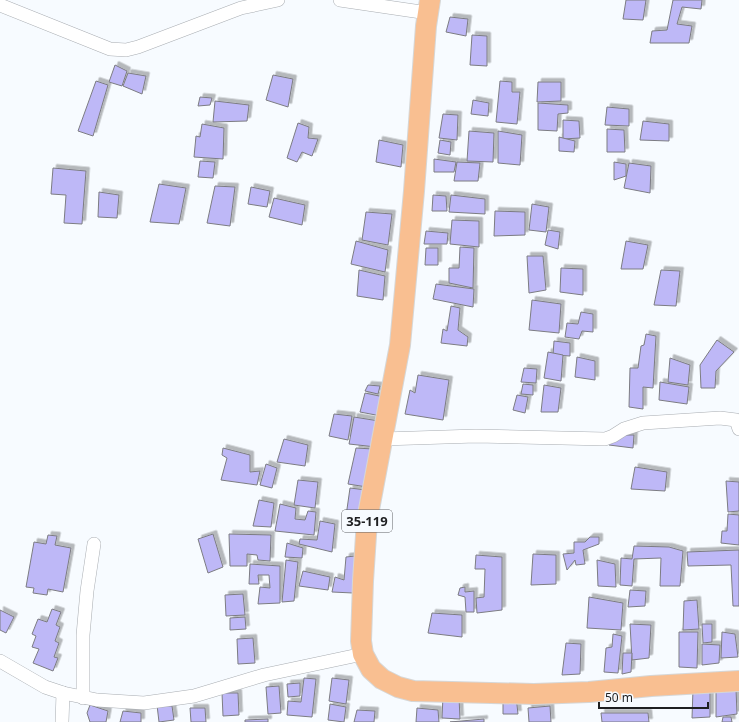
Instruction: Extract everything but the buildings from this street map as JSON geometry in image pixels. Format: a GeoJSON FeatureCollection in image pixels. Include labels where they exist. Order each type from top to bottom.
{"type":"FeatureCollection","features":[{"type":"Feature","properties":{"kind":"main road","name":"35-119"},"geometry":{"type":"LineString","coordinates":[[429,7],[426,26],[414,191],[400,346],[367,520],[361,618],[361,641],[363,654],[371,668],[382,679],[398,687],[413,691],[534,694],[589,692],[651,686],[739,681]]}},
{"type":"Feature","properties":{"kind":"street"},"geometry":{"type":"LineString","coordinates":[[0,5],[110,49],[126,50],[138,47],[241,8],[278,0]]}},
{"type":"Feature","properties":{"kind":"street"},"geometry":{"type":"LineString","coordinates":[[340,0],[429,7]]}},
{"type":"Feature","properties":{"kind":"street"},"geometry":{"type":"LineString","coordinates":[[383,439],[476,436],[604,439],[613,436],[624,429],[643,423],[720,418],[736,420],[739,429]]}},
{"type":"Feature","properties":{"kind":"street"},"geometry":{"type":"LineString","coordinates":[[83,698],[83,635],[94,544]]}},
{"type":"Feature","properties":{"kind":"street"},"geometry":{"type":"LineString","coordinates":[[0,661],[45,687],[64,693],[97,700],[144,703],[176,699],[214,691],[264,675],[363,654]]}},
{"type":"Feature","properties":{"kind":"street"},"geometry":{"type":"LineString","coordinates":[[62,722],[64,693]]}}]}
